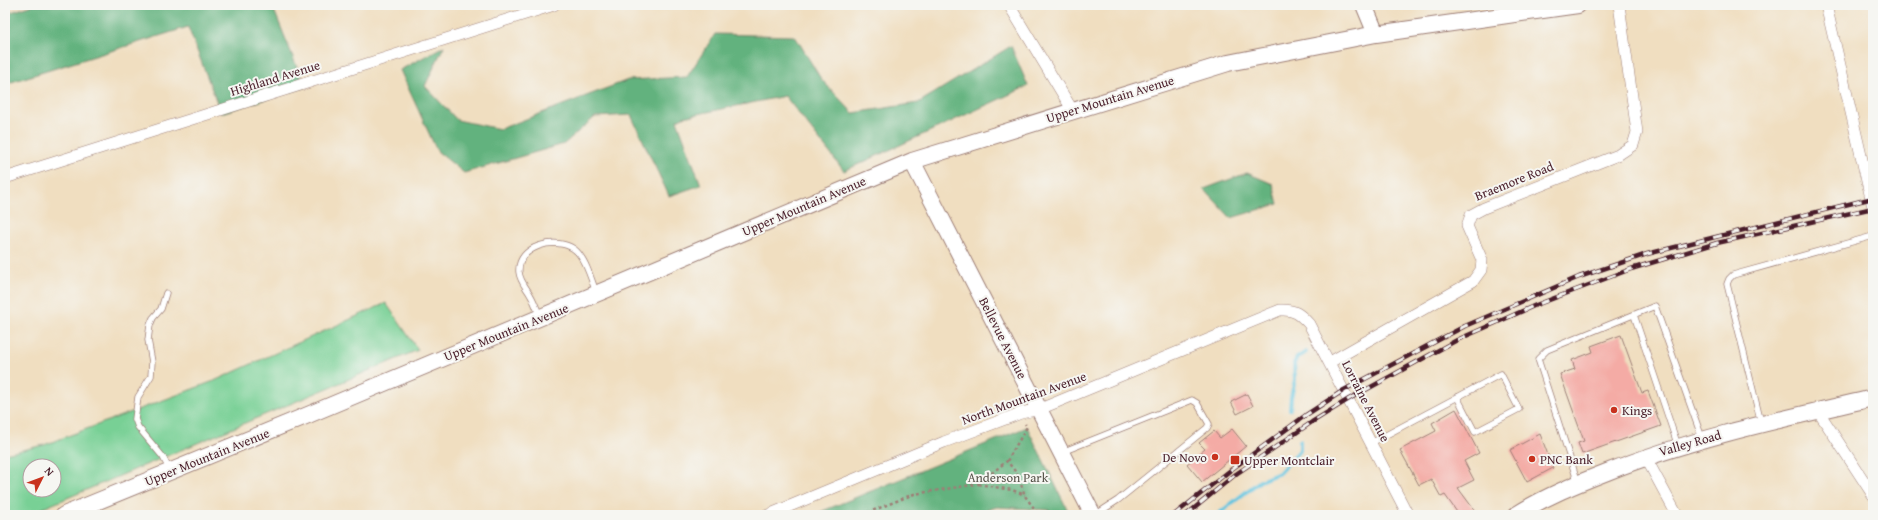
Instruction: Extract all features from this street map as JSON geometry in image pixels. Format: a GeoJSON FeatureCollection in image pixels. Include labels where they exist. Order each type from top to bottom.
{"type":"FeatureCollection","features":[{"type":"Feature","properties":{"kind":"street","name":"Highland Avenue"},"geometry":{"type":"LineString","coordinates":[[5,178],[554,5]]}},
{"type":"Feature","properties":{"kind":"street"},"geometry":{"type":"LineString","coordinates":[[1009,5],[1073,111]]}},
{"type":"Feature","properties":{"kind":"street"},"geometry":{"type":"LineString","coordinates":[[1364,5],[1376,34]]}},
{"type":"Feature","properties":{"kind":"street","name":"Upper Mountain Avenue"},"geometry":{"type":"LineString","coordinates":[[64,515],[308,416],[912,161],[1228,63],[1376,34],[1578,5]]}},
{"type":"Feature","properties":{"kind":"street","name":"Braemore Road"},"geometry":{"type":"LineString","coordinates":[[1330,362],[1473,281],[1481,270],[1482,260],[1467,226],[1471,215],[1484,208],[1618,155],[1633,145],[1637,132],[1619,5]]}},
{"type":"Feature","properties":{"kind":"street"},"geometry":{"type":"LineString","coordinates":[[1826,5],[1873,207]]}},
{"type":"Feature","properties":{"kind":"street","name":"Bellevue Avenue"},"geometry":{"type":"LineString","coordinates":[[912,161],[1094,515]]}},
{"type":"Feature","properties":{"kind":"street","name":"Lorraine Avenue"},"geometry":{"type":"LineString","coordinates":[[1289,309],[1299,313],[1309,324],[1408,515]]}},
{"type":"Feature","properties":{"kind":"street","name":"North Mountain Avenue"},"geometry":{"type":"LineString","coordinates":[[768,515],[944,442],[1022,413],[1040,409],[1280,310],[1289,309]]}},
{"type":"Feature","properties":{"kind":"street","name":"Valley Road"},"geometry":{"type":"LineString","coordinates":[[1516,515],[1578,483],[1645,456],[1702,438],[1873,398]]}},
{"type":"Feature","properties":{"kind":"street"},"geometry":{"type":"LineString","coordinates":[[1818,411],[1873,495]]}},
{"type":"Feature","properties":{"kind":"street"},"geometry":{"type":"LineString","coordinates":[[1645,456],[1677,515]]}},
{"type":"Feature","properties":{"kind":"lane"},"geometry":{"type":"LineString","coordinates":[[1761,424],[1726,284],[1728,279],[1733,275],[1873,236]]}},
{"type":"Feature","properties":{"kind":"lane"},"geometry":{"type":"LineString","coordinates":[[540,317],[531,295],[522,282],[519,271],[520,263],[525,255],[533,248],[555,243],[567,245],[575,249],[597,294]]}},
{"type":"Feature","properties":{"kind":"lane"},"geometry":{"type":"LineString","coordinates":[[166,293],[160,309],[150,325],[148,340],[152,362],[151,376],[138,397],[135,419],[138,427],[163,457],[170,471]]}},
{"type":"Feature","properties":{"kind":"lane"},"geometry":{"type":"LineString","coordinates":[[1578,483],[1538,359],[1547,350],[1656,306],[1702,438]]}},
{"type":"Feature","properties":{"kind":"lane"},"geometry":{"type":"LineString","coordinates":[[1634,315],[1678,446]]}},
{"type":"Feature","properties":{"kind":"lane"},"geometry":{"type":"LineString","coordinates":[[1371,443],[1457,397],[1501,374],[1519,409],[1475,432],[1457,397]]}},
{"type":"Feature","properties":{"kind":"lane"},"geometry":{"type":"LineString","coordinates":[[1061,452],[1192,400],[1197,403],[1209,424],[1207,428],[1118,500],[1094,515]]}},
{"type":"Feature","properties":{"kind":"path"},"geometry":{"type":"LineString","coordinates":[[978,484],[1007,461],[1027,427],[1022,413]]}},
{"type":"Feature","properties":{"kind":"path"},"geometry":{"type":"LineString","coordinates":[[1007,461],[1018,475],[1025,496],[1039,515]]}},
{"type":"Feature","properties":{"kind":"path"},"geometry":{"type":"LineString","coordinates":[[862,515],[914,494],[978,484],[1012,490],[1025,496]]}},
{"type":"Feature","properties":{"kind":"green space"},"geometry":{"type":"Polygon","coordinates":[[[33,5],[272,5],[305,87],[221,113],[188,27],[5,84],[5,14],[33,5]]]}},
{"type":"Feature","properties":{"kind":"green space"},"geometry":{"type":"Polygon","coordinates":[[[715,34],[795,36],[821,79],[853,113],[918,103],[1011,46],[1028,86],[844,171],[785,96],[683,117],[677,120],[701,185],[669,196],[631,115],[595,117],[564,144],[464,173],[437,151],[400,70],[444,46],[425,86],[457,120],[500,129],[628,80],[687,77],[715,34]]]}},
{"type":"Feature","properties":{"kind":"green space"},"geometry":{"type":"Polygon","coordinates":[[[1247,173],[1273,184],[1278,204],[1231,218],[1204,189],[1247,173]]]}},
{"type":"Feature","properties":{"kind":"green space"},"geometry":{"type":"Polygon","coordinates":[[[386,303],[418,350],[27,515],[5,515],[5,454],[44,445],[214,381],[386,303]]]}},
{"type":"Feature","properties":{"kind":"green space","name":"Anderson Park"},"geometry":{"type":"Polygon","coordinates":[[[1027,427],[1070,515],[1051,515],[1049,510],[997,507],[970,515],[813,515],[1027,427]]]}},
{"type":"Feature","properties":{"kind":"building","name":"Kings"},"geometry":{"type":"Polygon","coordinates":[[[1621,335],[1642,393],[1648,391],[1661,426],[1582,454],[1578,443],[1584,441],[1560,374],[1575,369],[1572,360],[1593,352],[1591,346],[1621,335]]]}},
{"type":"Feature","properties":{"kind":"building"},"geometry":{"type":"Polygon","coordinates":[[[1247,394],[1253,406],[1237,414],[1231,402],[1247,394]]]}},
{"type":"Feature","properties":{"kind":"building"},"geometry":{"type":"Polygon","coordinates":[[[1456,409],[1479,453],[1464,461],[1474,480],[1458,488],[1478,515],[1459,515],[1445,495],[1441,497],[1431,479],[1419,485],[1400,450],[1436,431],[1432,423],[1456,409]]]}},
{"type":"Feature","properties":{"kind":"building","name":"De Novo"},"geometry":{"type":"Polygon","coordinates":[[[1232,429],[1246,446],[1202,482],[1187,464],[1205,449],[1199,443],[1214,431],[1220,438],[1232,429]]]}},
{"type":"Feature","properties":{"kind":"building","name":"PNC Bank"},"geometry":{"type":"Polygon","coordinates":[[[1540,434],[1553,468],[1527,482],[1510,450],[1540,434]]]}},
{"type":"Feature","properties":{"kind":"waterway"},"geometry":{"type":"LineString","coordinates":[[1290,409],[1295,380],[1294,363],[1297,358],[1306,352]]}},
{"type":"Feature","properties":{"kind":"waterway"},"geometry":{"type":"LineString","coordinates":[[1217,515],[1260,481],[1279,473],[1300,450],[1300,441]]}},
{"type":"Feature","properties":{"kind":"railway"},"geometry":{"type":"LineString","coordinates":[[1174,515],[1232,469],[1306,415],[1344,390],[1465,326],[1579,277],[1647,254],[1873,198]]}},
{"type":"Feature","properties":{"kind":"railway"},"geometry":{"type":"LineString","coordinates":[[1186,515],[1236,474],[1312,422],[1349,399],[1457,340],[1536,305],[1631,269],[1717,243],[1873,208]]}},
{"type":"Feature","properties":{"kind":"place","name":"Kings"},"geometry":{"type":"Point","coordinates":[1614,410]}},
{"type":"Feature","properties":{"kind":"place","name":"De Novo"},"geometry":{"type":"Point","coordinates":[1215,457]}},
{"type":"Feature","properties":{"kind":"place","name":"PNC Bank"},"geometry":{"type":"Point","coordinates":[1532,459]}},
{"type":"Feature","properties":{"kind":"place","name":"Upper Montclair"},"geometry":{"type":"Point","coordinates":[1235,460]}}]}
